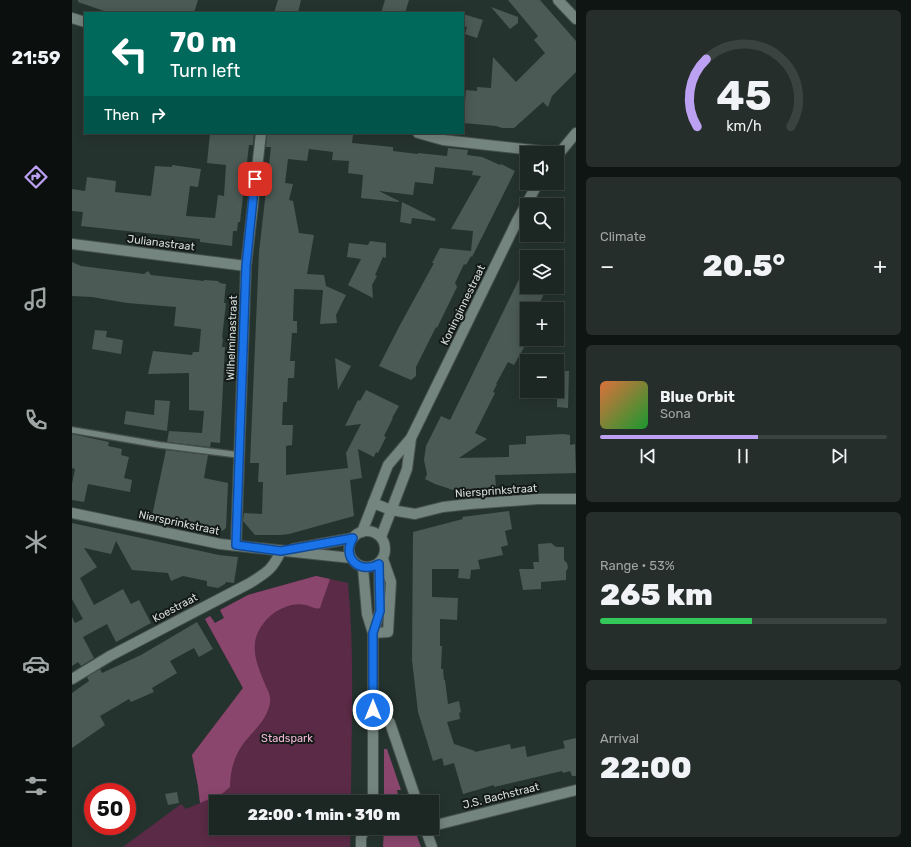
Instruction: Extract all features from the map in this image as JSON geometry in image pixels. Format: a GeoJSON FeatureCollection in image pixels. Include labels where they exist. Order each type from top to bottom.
{"type":"FeatureCollection","features":[{"type":"Feature","properties":{"kind":"street"},"geometry":{"type":"LineString","coordinates":[[558,0],[576,19]]}},
{"type":"Feature","properties":{"kind":"street"},"geometry":{"type":"LineString","coordinates":[[72,18],[84,22]]}},
{"type":"Feature","properties":{"kind":"street"},"geometry":{"type":"LineString","coordinates":[[564,146],[576,133]]}},
{"type":"Feature","properties":{"kind":"street","name":"Wilhelminastraat"},"geometry":{"type":"LineString","coordinates":[[236,545],[246,266],[261,134]]}},
{"type":"Feature","properties":{"kind":"street"},"geometry":{"type":"LineString","coordinates":[[422,134],[443,140],[520,149]]}},
{"type":"Feature","properties":{"kind":"street","name":"Koninginnestraat"},"geometry":{"type":"LineString","coordinates":[[362,532],[388,465],[411,438],[517,221],[534,190]]}},
{"type":"Feature","properties":{"kind":"street","name":"Julianastraat"},"geometry":{"type":"LineString","coordinates":[[72,244],[246,266]]}},
{"type":"Feature","properties":{"kind":"street","name":"Koninginnestraat"},"geometry":{"type":"LineString","coordinates":[[380,537],[407,469],[411,438]]}},
{"type":"Feature","properties":{"kind":"street","name":"Niersprinkstraat"},"geometry":{"type":"LineString","coordinates":[[373,503],[391,510],[415,514],[443,507],[470,504],[538,499],[576,499]]}},
{"type":"Feature","properties":{"kind":"street","name":"Niersprinkstraat"},"geometry":{"type":"LineString","coordinates":[[72,513],[220,544],[351,558]]}},
{"type":"Feature","properties":{"kind":"street"},"geometry":{"type":"LineString","coordinates":[[373,633],[380,611],[381,562],[385,554],[384,542],[375,533],[368,531],[362,532],[353,538],[349,548],[351,558],[354,562],[364,568],[374,566],[381,562]]}},
{"type":"Feature","properties":{"kind":"street","name":"Niersprinkstraat"},"geometry":{"type":"LineString","coordinates":[[281,551],[353,538]]}},
{"type":"Feature","properties":{"kind":"street","name":"Koestraat"},"geometry":{"type":"LineString","coordinates":[[72,679],[110,656],[250,583],[267,572],[274,565],[281,551]]}},
{"type":"Feature","properties":{"kind":"street"},"geometry":{"type":"LineString","coordinates":[[364,568],[367,614],[373,633],[373,795]]}},
{"type":"Feature","properties":{"kind":"street"},"geometry":{"type":"LineString","coordinates":[[373,710],[384,716],[390,723],[414,795]]}},
{"type":"Feature","properties":{"kind":"street","name":"J.S. Bachstraat"},"geometry":{"type":"LineString","coordinates":[[439,824],[576,790]]}},
{"type":"Feature","properties":{"kind":"street"},"geometry":{"type":"LineString","coordinates":[[361,847],[362,835]]}},
{"type":"Feature","properties":{"kind":"street"},"geometry":{"type":"LineString","coordinates":[[367,847],[368,835]]}},
{"type":"Feature","properties":{"kind":"street"},"geometry":{"type":"LineString","coordinates":[[428,835],[432,847]]}},
{"type":"Feature","properties":{"kind":"lane"},"geometry":{"type":"LineString","coordinates":[[72,430],[160,446],[239,455]]}},
{"type":"Feature","properties":{"kind":"green space","name":"Stadspark"},"geometry":{"type":"Polygon","coordinates":[[[316,576],[348,583],[352,665],[351,795],[209,795],[209,835],[351,835],[350,847],[123,847],[181,804],[186,809],[200,803],[192,755],[243,688],[205,619],[210,616],[215,623],[224,618],[220,610],[248,595],[316,576]]]}},
{"type":"Feature","properties":{"kind":"shaded area"},"geometry":{"type":"Polygon","coordinates":[[[316,576],[330,579],[320,608],[301,604],[290,605],[271,615],[261,627],[255,643],[255,651],[258,667],[270,699],[267,713],[237,754],[232,770],[230,787],[218,795],[209,795],[209,799],[200,803],[192,755],[243,688],[205,619],[210,616],[215,623],[224,618],[220,610],[248,595],[316,576]]]}},
{"type":"Feature","properties":{"kind":"shaded area"},"geometry":{"type":"Polygon","coordinates":[[[384,749],[387,749],[401,790],[397,790],[398,795],[384,795],[384,749]]]}},
{"type":"Feature","properties":{"kind":"shaded area"},"geometry":{"type":"Polygon","coordinates":[[[384,835],[417,835],[421,847],[383,847],[384,835]]]}},
{"type":"Feature","properties":{"kind":"building"},"geometry":{"type":"Polygon","coordinates":[[[78,0],[198,0],[194,12],[104,12],[78,2],[78,0]]]}},
{"type":"Feature","properties":{"kind":"building"},"geometry":{"type":"Polygon","coordinates":[[[278,0],[301,0],[298,12],[274,12],[278,0]]]}},
{"type":"Feature","properties":{"kind":"building"},"geometry":{"type":"Polygon","coordinates":[[[385,0],[409,0],[405,12],[381,12],[385,0]]]}},
{"type":"Feature","properties":{"kind":"building"},"geometry":{"type":"Polygon","coordinates":[[[508,0],[540,0],[576,41],[576,72],[552,96],[548,107],[543,102],[514,128],[464,123],[466,90],[477,91],[477,87],[491,88],[493,57],[516,82],[545,53],[534,40],[538,36],[508,0]]]}},
{"type":"Feature","properties":{"kind":"building"},"geometry":{"type":"Polygon","coordinates":[[[491,7],[518,17],[518,23],[510,29],[491,7]]]}},
{"type":"Feature","properties":{"kind":"building"},"geometry":{"type":"Polygon","coordinates":[[[464,14],[483,20],[477,38],[465,34],[467,27],[464,26],[464,14]]]}},
{"type":"Feature","properties":{"kind":"building"},"geometry":{"type":"Polygon","coordinates":[[[210,134],[254,134],[253,145],[249,145],[240,222],[238,222],[237,231],[233,231],[232,246],[200,242],[200,239],[81,226],[83,212],[72,211],[72,189],[85,191],[87,177],[116,181],[115,192],[151,196],[155,166],[172,167],[172,165],[201,169],[198,187],[190,186],[186,216],[215,218],[218,195],[224,196],[226,165],[207,163],[210,134]]]}},
{"type":"Feature","properties":{"kind":"building"},"geometry":{"type":"Polygon","coordinates":[[[267,134],[344,134],[353,135],[352,143],[393,147],[393,151],[447,156],[448,148],[468,150],[467,155],[482,157],[515,171],[472,257],[471,256],[466,265],[464,264],[455,283],[457,287],[416,367],[416,376],[411,380],[379,366],[434,263],[432,263],[440,248],[471,251],[473,231],[451,229],[481,176],[472,175],[473,171],[435,167],[433,184],[415,182],[413,195],[379,191],[399,202],[361,198],[363,175],[348,173],[349,161],[332,160],[333,152],[309,149],[307,161],[288,159],[285,183],[293,184],[289,200],[293,201],[299,233],[314,235],[307,274],[324,275],[326,286],[346,295],[336,315],[337,323],[320,324],[323,290],[294,289],[293,321],[297,321],[297,333],[292,333],[290,361],[295,361],[294,378],[288,378],[287,402],[283,402],[282,425],[293,425],[292,445],[286,446],[286,475],[348,468],[346,453],[361,424],[345,426],[358,400],[360,401],[366,390],[399,406],[392,418],[384,436],[386,437],[378,453],[376,452],[374,457],[358,449],[362,478],[350,480],[354,516],[289,534],[280,535],[255,535],[243,521],[244,513],[262,514],[263,482],[258,482],[259,463],[250,463],[259,252],[271,147],[266,147],[267,134]]]}},
{"type":"Feature","properties":{"kind":"building"},"geometry":{"type":"Polygon","coordinates":[[[402,202],[436,219],[435,221],[412,218],[411,224],[400,222],[402,202]]]}},
{"type":"Feature","properties":{"kind":"building"},"geometry":{"type":"Polygon","coordinates":[[[370,241],[386,243],[386,258],[383,257],[375,275],[377,276],[372,285],[373,298],[348,285],[361,259],[347,257],[349,243],[368,245],[370,241]]]}},
{"type":"Feature","properties":{"kind":"building"},"geometry":{"type":"Polygon","coordinates":[[[72,262],[81,266],[144,274],[148,271],[151,275],[204,281],[218,281],[226,284],[224,303],[226,303],[222,338],[222,347],[225,347],[220,443],[211,442],[210,447],[167,442],[169,431],[202,433],[204,411],[189,410],[189,373],[148,374],[153,351],[192,355],[193,352],[199,352],[201,329],[174,326],[176,307],[72,296],[72,262]]]}},
{"type":"Feature","properties":{"kind":"building"},"geometry":{"type":"Polygon","coordinates":[[[520,277],[520,294],[544,294],[540,302],[520,302],[520,346],[525,346],[514,365],[508,362],[496,384],[493,392],[495,393],[475,433],[487,439],[459,458],[509,457],[509,445],[526,444],[526,436],[563,434],[570,435],[570,445],[575,444],[576,473],[495,475],[496,487],[479,489],[453,490],[435,484],[425,479],[427,474],[424,460],[426,446],[441,416],[450,420],[520,277]]]}},
{"type":"Feature","properties":{"kind":"building"},"geometry":{"type":"Polygon","coordinates":[[[95,330],[107,331],[106,337],[123,340],[121,354],[92,349],[95,330]]]}},
{"type":"Feature","properties":{"kind":"building"},"geometry":{"type":"Polygon","coordinates":[[[335,358],[351,366],[338,390],[335,358]]]}},
{"type":"Feature","properties":{"kind":"building"},"geometry":{"type":"Polygon","coordinates":[[[564,371],[569,371],[568,408],[557,407],[557,398],[564,398],[564,371]]]}},
{"type":"Feature","properties":{"kind":"building"},"geometry":{"type":"Polygon","coordinates":[[[155,400],[170,401],[167,431],[124,424],[126,411],[154,415],[155,400]]]}},
{"type":"Feature","properties":{"kind":"building"},"geometry":{"type":"Polygon","coordinates":[[[72,434],[109,442],[108,446],[122,449],[121,455],[129,457],[124,478],[132,480],[130,492],[88,484],[84,502],[72,500],[72,484],[75,469],[72,468],[72,434]]]}},
{"type":"Feature","properties":{"kind":"building"},"geometry":{"type":"Polygon","coordinates":[[[166,450],[208,455],[204,478],[228,483],[226,528],[222,531],[152,516],[166,450]]]}},
{"type":"Feature","properties":{"kind":"building"},"geometry":{"type":"Polygon","coordinates":[[[509,511],[512,529],[505,531],[508,545],[501,547],[503,555],[478,560],[480,569],[471,570],[470,579],[458,578],[459,569],[432,569],[432,597],[458,598],[457,620],[440,619],[440,646],[442,646],[441,669],[443,669],[448,704],[459,701],[461,712],[459,713],[460,719],[447,722],[454,744],[475,752],[510,744],[511,749],[525,746],[527,757],[565,748],[563,741],[576,738],[576,776],[572,776],[570,771],[563,773],[562,771],[494,787],[494,785],[463,794],[454,763],[444,766],[442,758],[433,761],[418,712],[412,660],[413,532],[463,519],[462,517],[509,511]]]}},
{"type":"Feature","properties":{"kind":"building"},"geometry":{"type":"Polygon","coordinates":[[[72,523],[219,555],[238,557],[234,583],[226,582],[218,588],[207,586],[207,581],[183,576],[171,581],[168,573],[132,570],[116,541],[111,554],[84,548],[97,567],[80,578],[94,605],[123,589],[131,604],[139,600],[151,623],[116,642],[107,624],[83,637],[94,658],[81,666],[78,662],[72,666],[72,617],[75,623],[83,619],[72,599],[72,523]]]}},
{"type":"Feature","properties":{"kind":"building"},"geometry":{"type":"Polygon","coordinates":[[[551,543],[556,547],[564,547],[564,560],[567,563],[568,568],[566,571],[566,580],[541,582],[541,589],[523,590],[519,569],[534,569],[533,562],[539,562],[538,544],[551,543]]]}},
{"type":"Feature","properties":{"kind":"building"},"geometry":{"type":"Polygon","coordinates":[[[197,622],[213,649],[199,657],[194,648],[170,661],[177,673],[152,688],[154,692],[131,702],[129,699],[100,716],[105,725],[72,748],[72,693],[89,681],[87,677],[100,669],[102,673],[141,655],[197,622]]]}},
{"type":"Feature","properties":{"kind":"building"},"geometry":{"type":"Polygon","coordinates":[[[177,792],[179,803],[168,805],[165,794],[177,792]]]}},
{"type":"Feature","properties":{"kind":"route"},"geometry":{"type":"LineString","coordinates":[[255,179],[246,266],[236,545],[281,551],[353,538],[350,542],[349,553],[351,558],[358,566],[369,568],[379,564],[380,611],[373,633],[373,710]]}}]}
